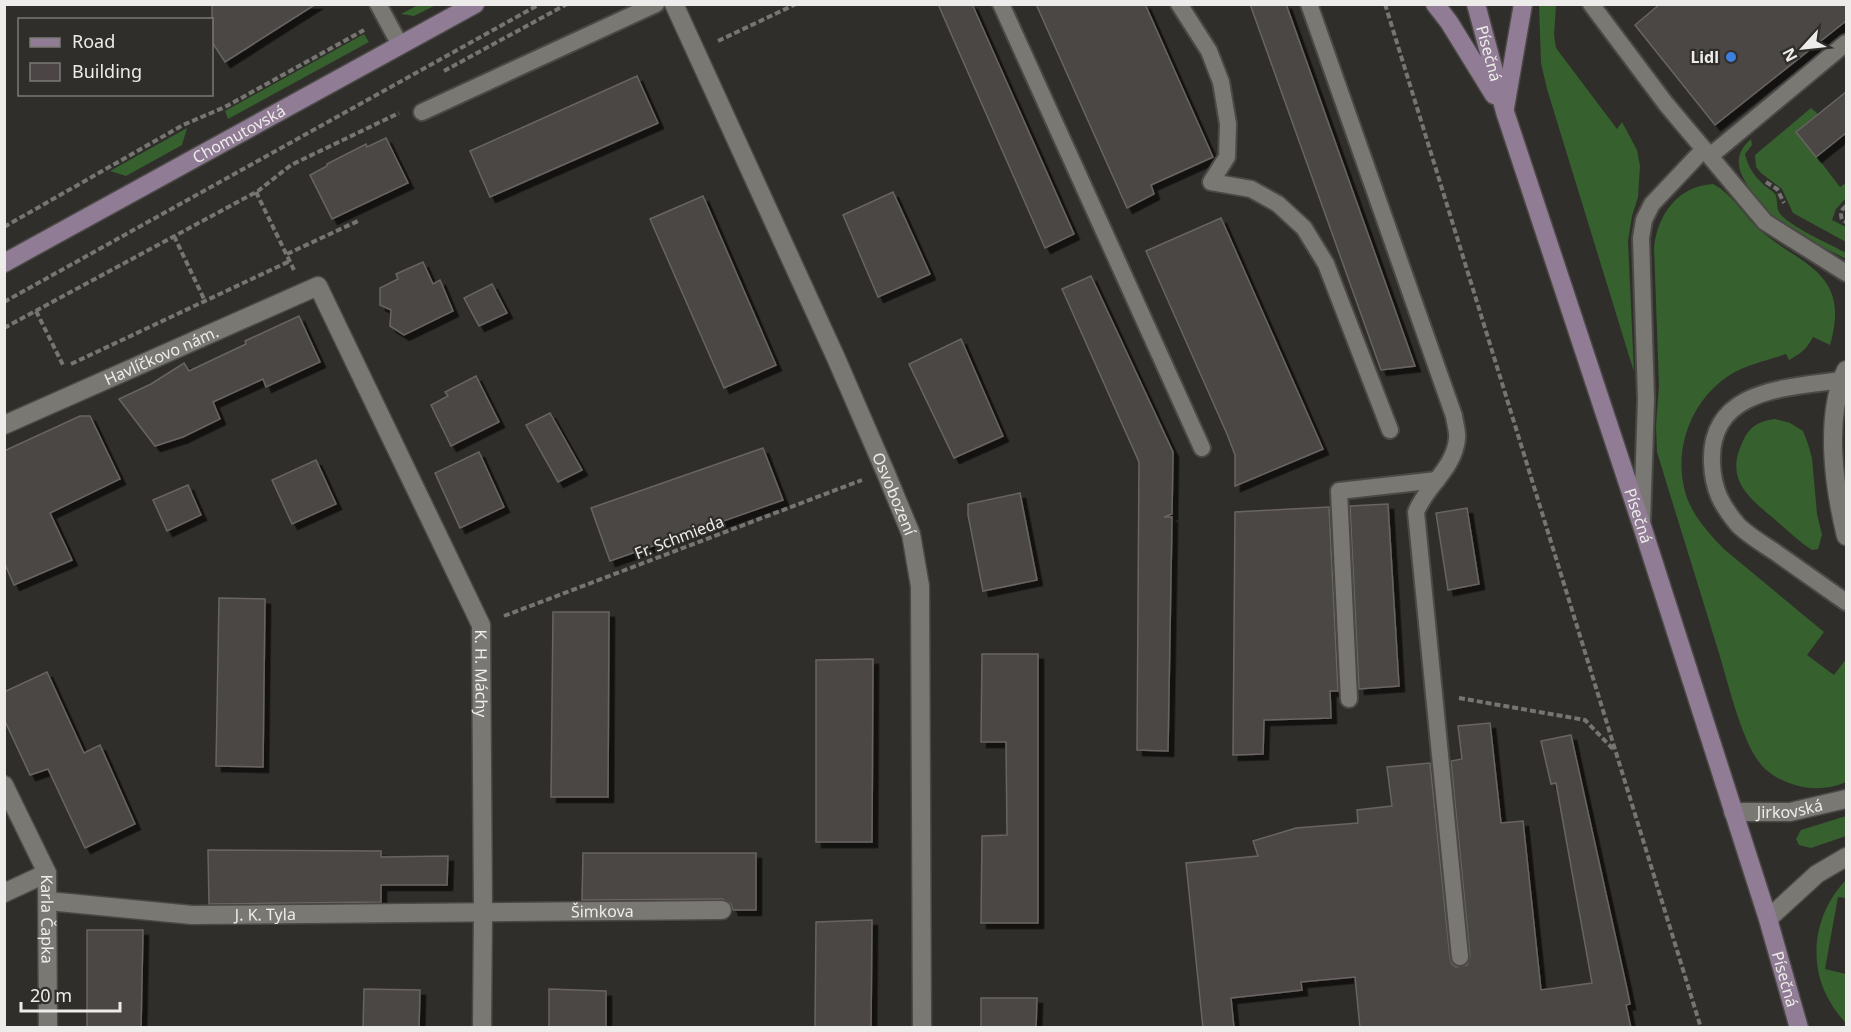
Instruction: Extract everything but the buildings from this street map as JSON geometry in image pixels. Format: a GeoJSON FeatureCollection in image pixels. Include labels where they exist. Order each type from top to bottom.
{"type":"FeatureCollection","features":[{"type":"Feature","properties":{"kind":"street","name":"Chomutovská"},"geometry":{"type":"LineString","coordinates":[[4,262],[475,4]]}},
{"type":"Feature","properties":{"kind":"street","name":"Osvobození"},"geometry":{"type":"LineString","coordinates":[[674,4],[836,358],[911,534],[920,586],[922,1028]]}},
{"type":"Feature","properties":{"kind":"street"},"geometry":{"type":"LineString","coordinates":[[1435,4],[1449,22],[1505,112]]}},
{"type":"Feature","properties":{"kind":"street","name":"Písečná"},"geometry":{"type":"LineString","coordinates":[[1476,4],[1505,112],[1642,526],[1768,919],[1799,1028]]}},
{"type":"Feature","properties":{"kind":"street"},"geometry":{"type":"LineString","coordinates":[[1505,112],[1524,4]]}},
{"type":"Feature","properties":{"kind":"street","name":"Havlíčkovo nám."},"geometry":{"type":"LineString","coordinates":[[4,425],[318,286]]}},
{"type":"Feature","properties":{"kind":"street","name":"K. H. Máchy"},"geometry":{"type":"LineString","coordinates":[[318,286],[481,625],[482,1028]]}},
{"type":"Feature","properties":{"kind":"street"},"geometry":{"type":"LineString","coordinates":[[1844,375],[1833,428],[1837,497],[1846,536]]}},
{"type":"Feature","properties":{"kind":"street","name":"Karla Čapka"},"geometry":{"type":"LineString","coordinates":[[4,786],[47,873],[48,1028]]}},
{"type":"Feature","properties":{"kind":"street","name":"Jirkovská"},"geometry":{"type":"LineString","coordinates":[[1733,812],[1790,812],[1846,799]]}},
{"type":"Feature","properties":{"kind":"street"},"geometry":{"type":"LineString","coordinates":[[1768,919],[1817,874],[1846,857]]}},
{"type":"Feature","properties":{"kind":"street"},"geometry":{"type":"LineString","coordinates":[[4,893],[47,873]]}},
{"type":"Feature","properties":{"kind":"street","name":"J. K. Tyla"},"geometry":{"type":"LineString","coordinates":[[48,901],[192,915],[483,912]]}},
{"type":"Feature","properties":{"kind":"street","name":"Šimkova"},"geometry":{"type":"LineString","coordinates":[[483,912],[722,910]]}},
{"type":"Feature","properties":{"kind":"lane"},"geometry":{"type":"LineString","coordinates":[[414,111],[656,4]]}},
{"type":"Feature","properties":{"kind":"lane"},"geometry":{"type":"LineString","coordinates":[[1001,4],[1202,448]]}},
{"type":"Feature","properties":{"kind":"lane"},"geometry":{"type":"LineString","coordinates":[[1179,4],[1209,51],[1221,82],[1228,124],[1227,157],[1211,182],[1251,189],[1278,204],[1304,228],[1326,264],[1390,430]]}},
{"type":"Feature","properties":{"kind":"lane"},"geometry":{"type":"LineString","coordinates":[[1309,4],[1454,416],[1457,437],[1455,450],[1450,462],[1421,500],[1416,513],[1460,957]]}},
{"type":"Feature","properties":{"kind":"lane"},"geometry":{"type":"LineString","coordinates":[[1591,4],[1666,104],[1765,222],[1846,273]]}},
{"type":"Feature","properties":{"kind":"lane"},"geometry":{"type":"LineString","coordinates":[[382,11],[400,45]]}},
{"type":"Feature","properties":{"kind":"lane"},"geometry":{"type":"LineString","coordinates":[[1642,526],[1646,369],[1641,238],[1644,220],[1652,204],[1707,152],[1846,43]]}},
{"type":"Feature","properties":{"kind":"lane"},"geometry":{"type":"LineString","coordinates":[[1844,375],[1759,393],[1746,399],[1726,415],[1719,426],[1712,453],[1713,483],[1724,507],[1740,526],[1846,602]]}},
{"type":"Feature","properties":{"kind":"lane"},"geometry":{"type":"LineString","coordinates":[[1349,699],[1339,491],[1437,480]]}},
{"type":"Feature","properties":{"kind":"path"},"geometry":{"type":"LineString","coordinates":[[4,302],[540,4]]}},
{"type":"Feature","properties":{"kind":"path"},"geometry":{"type":"LineString","coordinates":[[438,75],[567,4]]}},
{"type":"Feature","properties":{"kind":"path"},"geometry":{"type":"LineString","coordinates":[[715,42],[796,4]]}},
{"type":"Feature","properties":{"kind":"path"},"geometry":{"type":"LineString","coordinates":[[1385,4],[1701,1028]]}},
{"type":"Feature","properties":{"kind":"path"},"geometry":{"type":"LineString","coordinates":[[4,227],[183,125],[225,107],[382,11]]}},
{"type":"Feature","properties":{"kind":"path"},"geometry":{"type":"LineString","coordinates":[[4,328],[256,192],[291,165],[414,111]]}},
{"type":"Feature","properties":{"kind":"path"},"geometry":{"type":"LineString","coordinates":[[1761,177],[1777,189],[1783,197],[1784,204]]}},
{"type":"Feature","properties":{"kind":"path"},"geometry":{"type":"LineString","coordinates":[[256,192],[296,273]]}},
{"type":"Feature","properties":{"kind":"path"},"geometry":{"type":"LineString","coordinates":[[1846,206],[1842,209],[1841,215],[1842,220],[1846,222]]}},
{"type":"Feature","properties":{"kind":"path"},"geometry":{"type":"LineString","coordinates":[[287,254],[360,220]]}},
{"type":"Feature","properties":{"kind":"path"},"geometry":{"type":"LineString","coordinates":[[174,236],[205,301]]}},
{"type":"Feature","properties":{"kind":"path"},"geometry":{"type":"LineString","coordinates":[[36,311],[64,368],[290,261]]}},
{"type":"Feature","properties":{"kind":"path","name":"Fr. Schmieda"},"geometry":{"type":"LineString","coordinates":[[481,625],[885,471]]}},
{"type":"Feature","properties":{"kind":"path"},"geometry":{"type":"LineString","coordinates":[[1435,693],[1585,720],[1617,753]]}},
{"type":"Feature","properties":{"kind":"green space"},"geometry":{"type":"Polygon","coordinates":[[[418,5],[436,5],[414,16],[401,14],[418,5]]]}},
{"type":"Feature","properties":{"kind":"green space"},"geometry":{"type":"Polygon","coordinates":[[[1539,5],[1556,5],[1554,35],[1556,48],[1617,129],[1622,122],[1637,150],[1640,166],[1638,197],[1628,241],[1634,372],[1547,89],[1541,63],[1539,5]]]}},
{"type":"Feature","properties":{"kind":"green space"},"geometry":{"type":"Polygon","coordinates":[[[364,34],[369,42],[228,119],[225,111],[364,34]]]}},
{"type":"Feature","properties":{"kind":"green space"},"geometry":{"type":"Polygon","coordinates":[[[1811,108],[1818,114],[1797,131],[1840,187],[1846,183],[1846,198],[1836,209],[1832,220],[1846,227],[1846,242],[1793,213],[1782,189],[1756,167],[1755,155],[1811,108]]]}},
{"type":"Feature","properties":{"kind":"green space"},"geometry":{"type":"Polygon","coordinates":[[[187,128],[182,145],[126,176],[110,171],[187,128]]]}},
{"type":"Feature","properties":{"kind":"green space"},"geometry":{"type":"Polygon","coordinates":[[[1751,139],[1752,145],[1745,154],[1748,163],[1757,178],[1775,194],[1779,212],[1790,223],[1846,253],[1846,259],[1784,227],[1758,200],[1743,177],[1739,162],[1744,147],[1751,139]]]}},
{"type":"Feature","properties":{"kind":"green space"},"geometry":{"type":"Polygon","coordinates":[[[1713,184],[1727,194],[1762,232],[1819,274],[1829,287],[1834,302],[1835,321],[1830,345],[1813,337],[1797,356],[1789,360],[1786,354],[1739,370],[1718,384],[1706,396],[1688,427],[1683,444],[1682,462],[1687,498],[1708,532],[1725,550],[1824,632],[1807,655],[1834,675],[1846,659],[1846,782],[1836,786],[1804,787],[1783,781],[1765,769],[1749,745],[1737,713],[1657,452],[1659,386],[1654,247],[1656,235],[1665,213],[1680,196],[1701,186],[1713,184]]]}},
{"type":"Feature","properties":{"kind":"green space"},"geometry":{"type":"Polygon","coordinates":[[[1775,419],[1790,423],[1803,431],[1808,444],[1812,458],[1817,514],[1822,535],[1818,549],[1812,550],[1763,510],[1747,493],[1737,476],[1738,454],[1746,436],[1756,425],[1775,419]]]}},
{"type":"Feature","properties":{"kind":"green space"},"geometry":{"type":"Polygon","coordinates":[[[1846,816],[1846,836],[1811,848],[1799,845],[1796,839],[1801,830],[1846,816]]]}},
{"type":"Feature","properties":{"kind":"green space"},"geometry":{"type":"Polygon","coordinates":[[[1846,880],[1846,898],[1838,897],[1825,969],[1846,974],[1846,1024],[1824,989],[1819,973],[1817,940],[1827,908],[1835,893],[1846,880]]]}},
{"type":"Feature","properties":{"kind":"place","name":"Lidl"},"geometry":{"type":"Point","coordinates":[1731,57]}}]}
